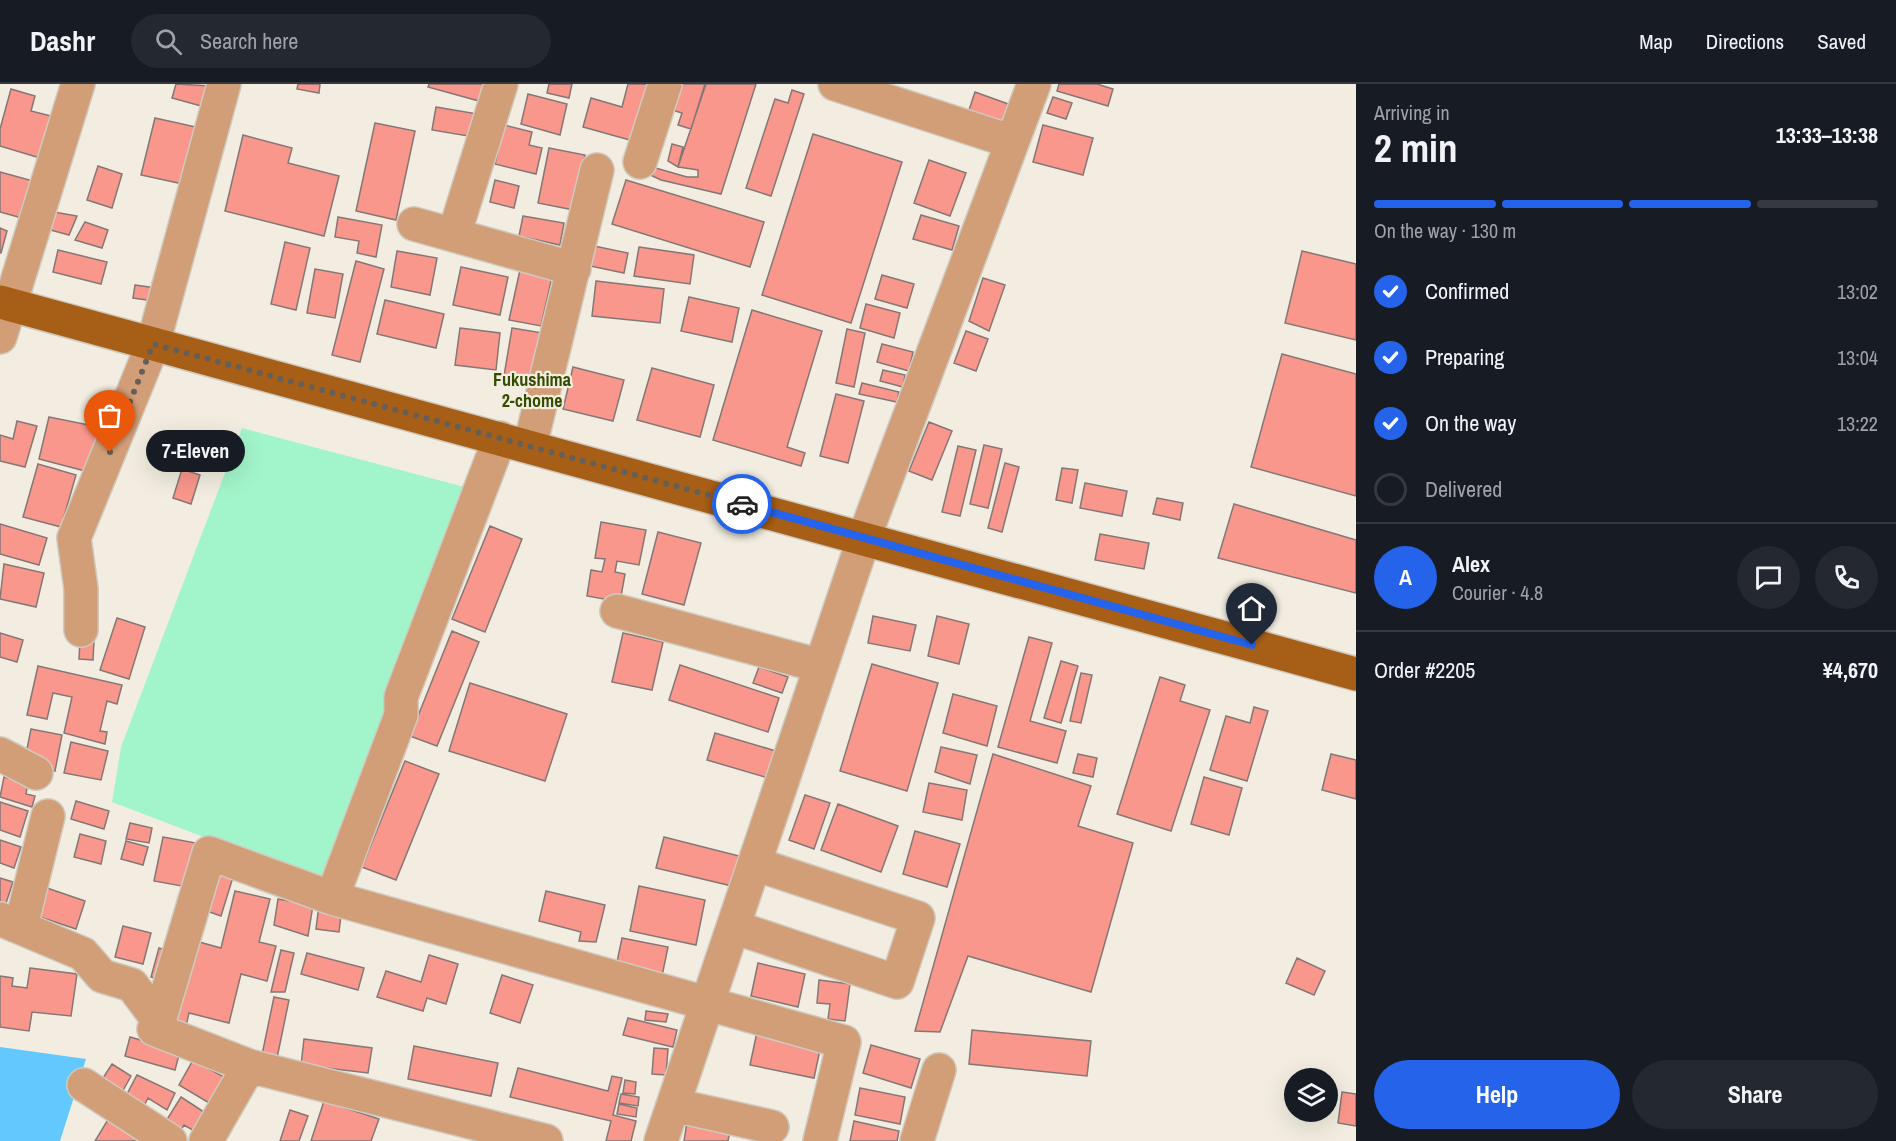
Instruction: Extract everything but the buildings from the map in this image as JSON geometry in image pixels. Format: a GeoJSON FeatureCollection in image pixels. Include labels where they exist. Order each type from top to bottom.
{"type":"FeatureCollection","features":[{"type":"Feature","properties":{"kind":"main road"},"geometry":{"type":"LineString","coordinates":[[5,304],[1356,674]]}},
{"type":"Feature","properties":{"kind":"street"},"geometry":{"type":"LineString","coordinates":[[0,337],[5,304],[78,84]]}},
{"type":"Feature","properties":{"kind":"street"},"geometry":{"type":"LineString","coordinates":[[81,630],[81,589],[74,538],[153,344],[224,84]]}},
{"type":"Feature","properties":{"kind":"street"},"geometry":{"type":"LineString","coordinates":[[454,235],[501,84]]}},
{"type":"Feature","properties":{"kind":"street"},"geometry":{"type":"LineString","coordinates":[[639,162],[665,84]]}},
{"type":"Feature","properties":{"kind":"street"},"geometry":{"type":"LineString","coordinates":[[835,84],[1010,141]]}},
{"type":"Feature","properties":{"kind":"street"},"geometry":{"type":"LineString","coordinates":[[661,1141],[864,538],[1010,141],[1034,84]]}},
{"type":"Feature","properties":{"kind":"street"},"geometry":{"type":"LineString","coordinates":[[332,898],[401,715],[401,698],[515,442],[574,269],[597,170]]}},
{"type":"Feature","properties":{"kind":"street"},"geometry":{"type":"LineString","coordinates":[[414,224],[574,269]]}},
{"type":"Feature","properties":{"kind":"street"},"geometry":{"type":"LineString","coordinates":[[617,610],[821,666]]}},
{"type":"Feature","properties":{"kind":"street"},"geometry":{"type":"LineString","coordinates":[[0,754],[36,773]]}},
{"type":"Feature","properties":{"kind":"street"},"geometry":{"type":"LineString","coordinates":[[48,816],[11,922],[83,954],[102,976],[132,985],[159,1021]]}},
{"type":"Feature","properties":{"kind":"street"},"geometry":{"type":"LineString","coordinates":[[544,1141],[249,1066],[154,1029],[159,1021],[209,853],[332,898],[844,1042],[820,1141]]}},
{"type":"Feature","properties":{"kind":"street"},"geometry":{"type":"LineString","coordinates":[[734,927],[897,982],[915,929],[918,918],[755,864]]}},
{"type":"Feature","properties":{"kind":"street"},"geometry":{"type":"LineString","coordinates":[[206,1141],[249,1066]]}},
{"type":"Feature","properties":{"kind":"street"},"geometry":{"type":"LineString","coordinates":[[917,1141],[939,1070]]}},
{"type":"Feature","properties":{"kind":"street"},"geometry":{"type":"LineString","coordinates":[[84,1085],[170,1141]]}},
{"type":"Feature","properties":{"kind":"street"},"geometry":{"type":"LineString","coordinates":[[674,1105],[772,1127]]}},
{"type":"Feature","properties":{"kind":"green space"},"geometry":{"type":"Polygon","coordinates":[[[242,428],[472,489],[327,884],[112,802],[121,747],[242,428]]]}},
{"type":"Feature","properties":{"kind":"water"},"geometry":{"type":"Polygon","coordinates":[[[0,1047],[86,1059],[60,1141],[0,1141],[0,1047]]]}},
{"type":"Feature","properties":{"kind":"way so far"},"geometry":{"type":"LineString","coordinates":[[110,452],[153,344],[742,504]]}},
{"type":"Feature","properties":{"kind":"place","name":"7-Eleven"},"geometry":{"type":"Point","coordinates":[110,452]}},
{"type":"Feature","properties":{"kind":"district","name":"Fukushima 2-chome"},"geometry":{"type":"Point","coordinates":[532,390]}},
{"type":"Feature","properties":{"kind":"route"},"geometry":{"type":"LineString","coordinates":[[742,504],[1252,645]]}}]}
